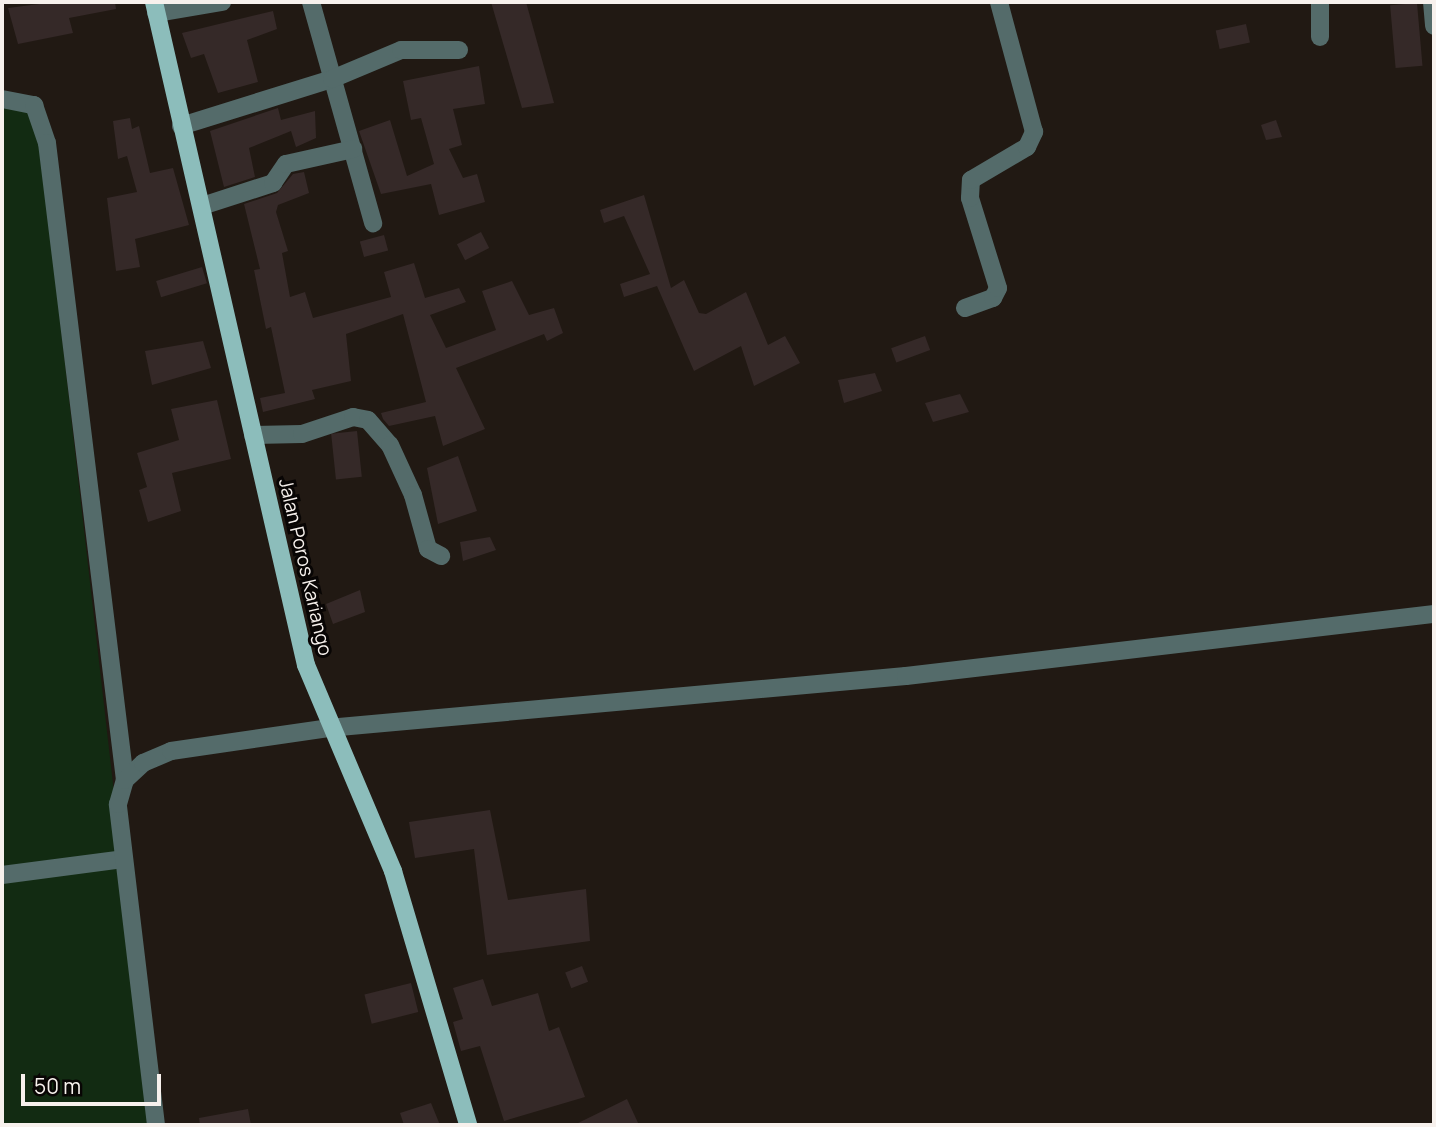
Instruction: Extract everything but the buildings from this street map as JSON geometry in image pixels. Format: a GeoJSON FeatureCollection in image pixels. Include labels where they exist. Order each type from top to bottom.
{"type":"FeatureCollection","features":[{"type":"Feature","properties":{"kind":"main road","name":"Jalan Poros Kariango"},"geometry":{"type":"LineString","coordinates":[[155,7],[306,665],[328,728],[393,871],[468,1125]]}},
{"type":"Feature","properties":{"kind":"street"},"geometry":{"type":"LineString","coordinates":[[155,7],[222,2]]}},
{"type":"Feature","properties":{"kind":"street"},"geometry":{"type":"LineString","coordinates":[[312,2],[373,223]]}},
{"type":"Feature","properties":{"kind":"street"},"geometry":{"type":"LineString","coordinates":[[965,308],[993,298],[998,288],[970,198],[971,180],[1027,146],[1034,132],[999,2]]}},
{"type":"Feature","properties":{"kind":"street"},"geometry":{"type":"LineString","coordinates":[[1320,2],[1320,37]]}},
{"type":"Feature","properties":{"kind":"street"},"geometry":{"type":"LineString","coordinates":[[1432,2],[1434,26]]}},
{"type":"Feature","properties":{"kind":"street"},"geometry":{"type":"LineString","coordinates":[[181,126],[332,79],[401,50],[459,50]]}},
{"type":"Feature","properties":{"kind":"street"},"geometry":{"type":"LineString","coordinates":[[2,99],[34,105],[47,143],[125,780],[118,804],[156,1125]]}},
{"type":"Feature","properties":{"kind":"street"},"geometry":{"type":"LineString","coordinates":[[202,206],[274,183],[286,164],[353,149]]}},
{"type":"Feature","properties":{"kind":"street"},"geometry":{"type":"LineString","coordinates":[[253,435],[302,434],[353,417],[368,420],[390,445],[413,495],[428,549],[441,556]]}},
{"type":"Feature","properties":{"kind":"street"},"geometry":{"type":"LineString","coordinates":[[125,780],[143,763],[171,751],[328,728],[906,676],[1434,614]]}},
{"type":"Feature","properties":{"kind":"street"},"geometry":{"type":"LineString","coordinates":[[2,875],[123,859]]}},
{"type":"Feature","properties":{"kind":"green space"},"geometry":{"type":"Polygon","coordinates":[[[19,93],[36,110],[152,1125],[2,1125],[2,96],[19,93]]]}}]}
